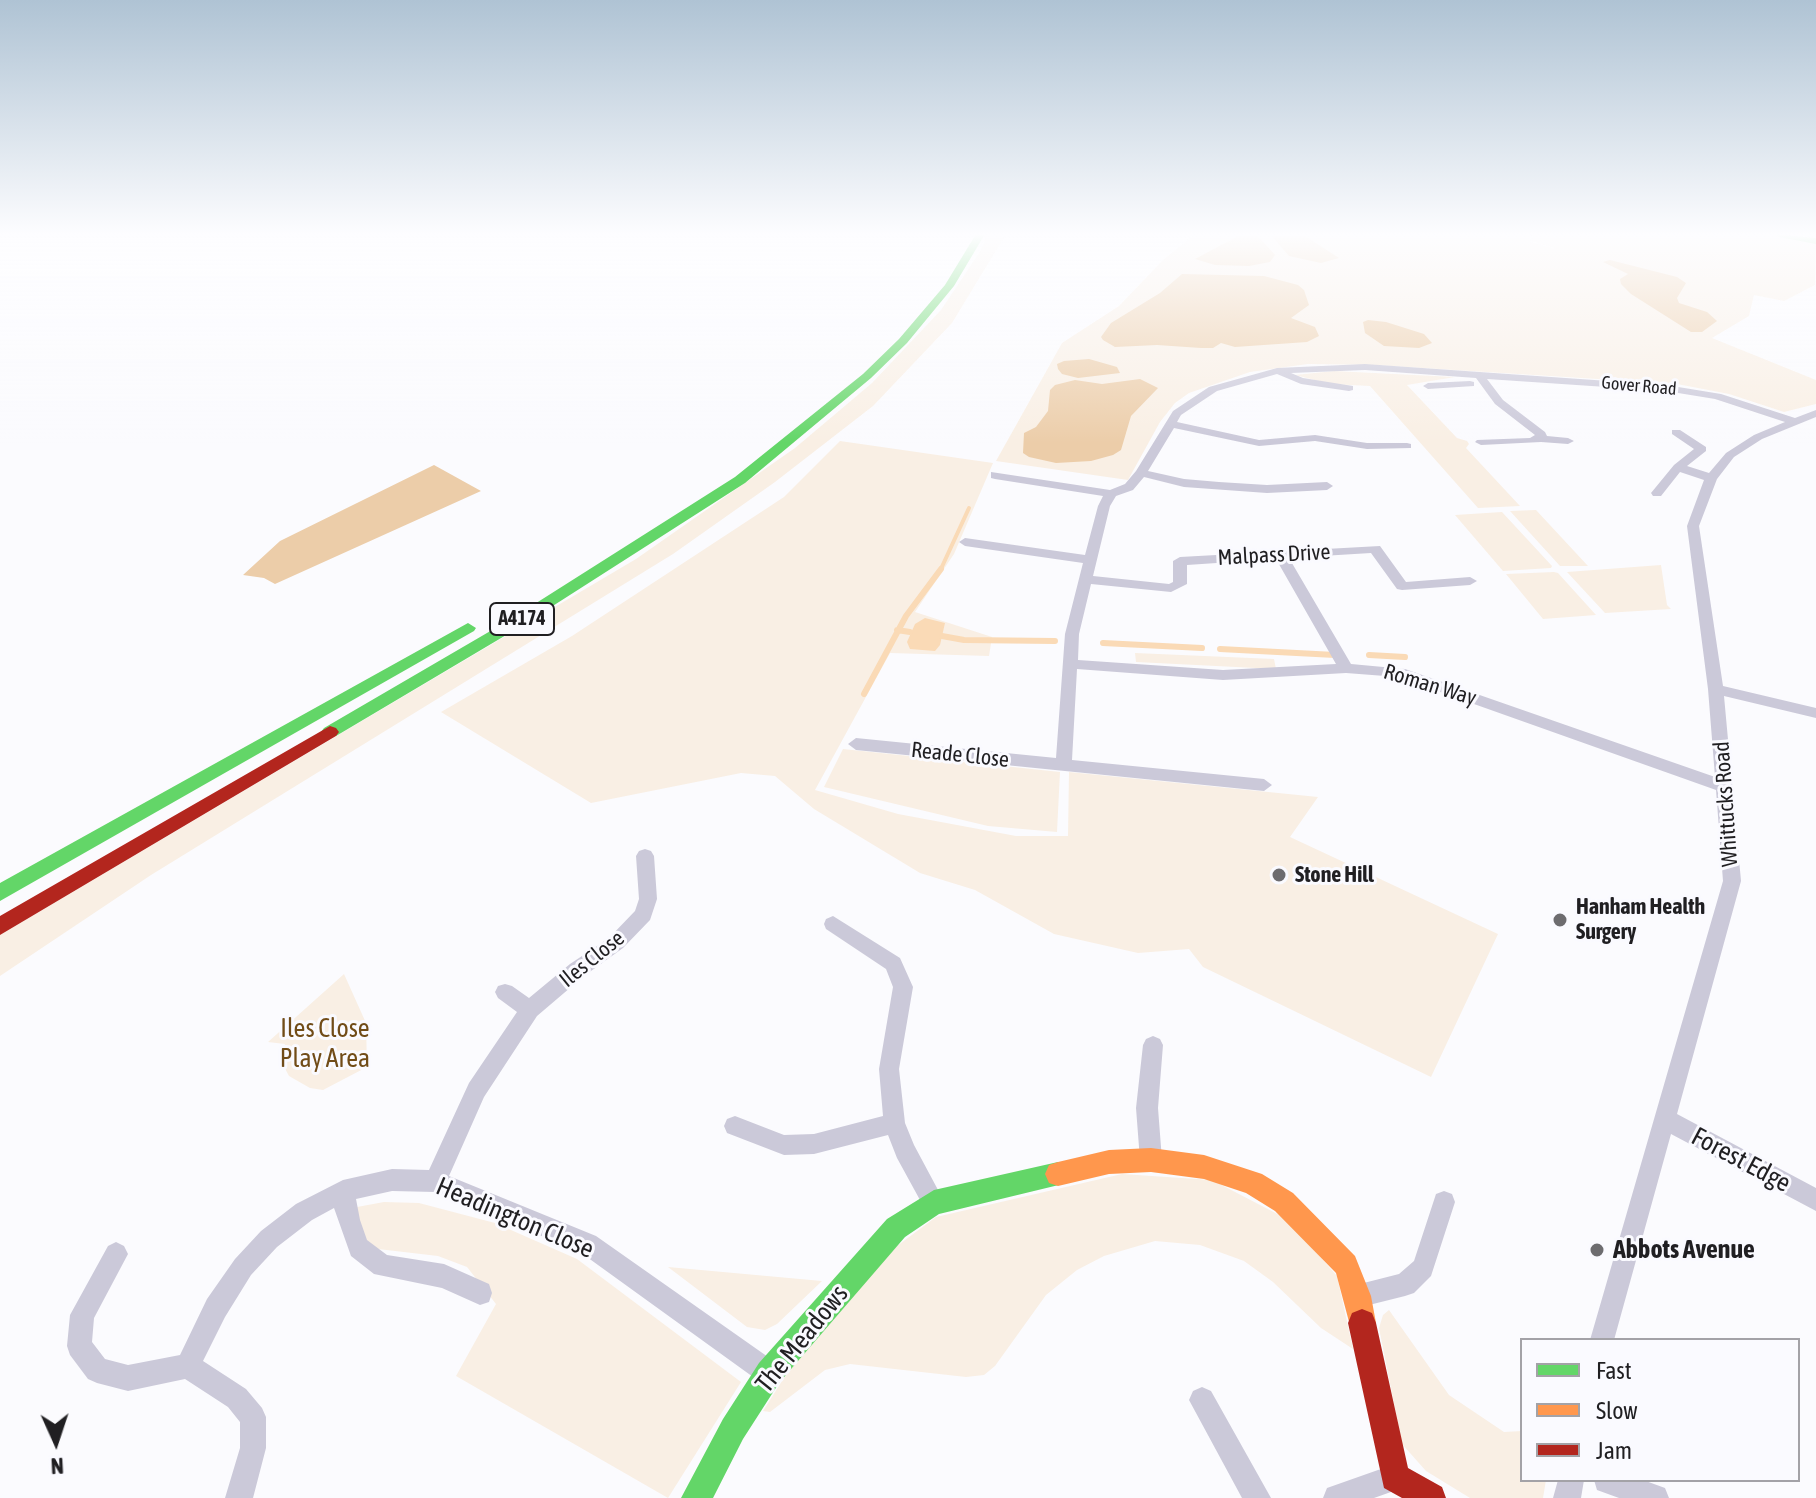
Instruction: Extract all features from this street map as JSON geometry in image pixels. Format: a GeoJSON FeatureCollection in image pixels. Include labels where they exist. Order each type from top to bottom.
{"type":"FeatureCollection","features":[{"type":"Feature","properties":{"kind":"main road"},"geometry":{"type":"LineString","coordinates":[[798,408],[846,371],[911,304]]}},
{"type":"Feature","properties":{"kind":"main road","name":"A4174"},"geometry":{"type":"LineString","coordinates":[[0,926],[517,622],[653,538],[740,480],[867,376],[903,341],[934,304]]}},
{"type":"Feature","properties":{"kind":"main road","name":"A4174"},"geometry":{"type":"LineString","coordinates":[[546,582],[689,490]]}},
{"type":"Feature","properties":{"kind":"main road","name":"A4174"},"geometry":{"type":"LineString","coordinates":[[0,893],[478,622]]}},
{"type":"Feature","properties":{"kind":"main road","name":"The Meadows"},"geometry":{"type":"LineString","coordinates":[[696,1498],[733,1429],[769,1373],[896,1228],[934,1203],[1109,1162],[1151,1160],[1204,1167],[1253,1183],[1310,1225],[1346,1265],[1357,1296],[1368,1361],[1395,1477]]}},
{"type":"Feature","properties":{"kind":"main road"},"geometry":{"type":"LineString","coordinates":[[1395,1477],[1431,1498]]}},
{"type":"Feature","properties":{"kind":"street","name":"Gover Road"},"geometry":{"type":"LineString","coordinates":[[1141,473],[1177,413],[1213,389],[1277,371],[1314,367],[1365,367],[1482,380],[1693,391],[1757,407],[1793,421]]}},
{"type":"Feature","properties":{"kind":"street"},"geometry":{"type":"LineString","coordinates":[[1277,371],[1301,381],[1349,388]]}},
{"type":"Feature","properties":{"kind":"street","name":"Gover Road"},"geometry":{"type":"LineString","coordinates":[[1428,386],[1482,380]]}},
{"type":"Feature","properties":{"kind":"street"},"geometry":{"type":"LineString","coordinates":[[1482,380],[1499,402],[1533,425],[1541,434],[1541,439]]}},
{"type":"Feature","properties":{"kind":"street","name":"Whittucks Road"},"geometry":{"type":"LineString","coordinates":[[1603,1338],[1732,881],[1716,689],[1693,526],[1711,478],[1730,455],[1793,421],[1816,413]]}},
{"type":"Feature","properties":{"kind":"street"},"geometry":{"type":"LineString","coordinates":[[1170,424],[1259,443],[1315,438],[1378,447],[1407,446]]}},
{"type":"Feature","properties":{"kind":"street"},"geometry":{"type":"LineString","coordinates":[[1657,493],[1678,467],[1702,449],[1676,432]]}},
{"type":"Feature","properties":{"kind":"street"},"geometry":{"type":"LineString","coordinates":[[1481,442],[1568,441]]}},
{"type":"Feature","properties":{"kind":"street"},"geometry":{"type":"LineString","coordinates":[[1678,467],[1711,478]]}},
{"type":"Feature","properties":{"kind":"street"},"geometry":{"type":"LineString","coordinates":[[995,475],[1111,494],[1129,487],[1141,473],[1184,483],[1219,486],[1267,489],[1327,486]]}},
{"type":"Feature","properties":{"kind":"street"},"geometry":{"type":"LineString","coordinates":[[1064,765],[1072,634],[1104,506],[1111,494]]}},
{"type":"Feature","properties":{"kind":"street"},"geometry":{"type":"LineString","coordinates":[[965,542],[1089,560]]}},
{"type":"Feature","properties":{"kind":"street","name":"Malpass Drive"},"geometry":{"type":"LineString","coordinates":[[1085,579],[1171,588],[1180,584],[1180,561],[1375,549],[1402,586],[1470,581]]}},
{"type":"Feature","properties":{"kind":"street"},"geometry":{"type":"LineString","coordinates":[[1280,554],[1346,668]]}},
{"type":"Feature","properties":{"kind":"street","name":"Roman Way"},"geometry":{"type":"LineString","coordinates":[[1071,664],[1223,675],[1346,668],[1400,672],[1726,787]]}},
{"type":"Feature","properties":{"kind":"street"},"geometry":{"type":"LineString","coordinates":[[1716,689],[1816,713]]}},
{"type":"Feature","properties":{"kind":"street","name":"Reade Close"},"geometry":{"type":"LineString","coordinates":[[856,744],[1264,785]]}},
{"type":"Feature","properties":{"kind":"street","name":"Iles Close"},"geometry":{"type":"LineString","coordinates":[[435,1181],[476,1090],[530,1010],[577,970],[616,943],[643,915],[648,899],[645,856]]}},
{"type":"Feature","properties":{"kind":"street"},"geometry":{"type":"LineString","coordinates":[[833,924],[893,964],[903,987],[889,1069],[894,1123],[905,1151],[934,1203]]}},
{"type":"Feature","properties":{"kind":"street"},"geometry":{"type":"LineString","coordinates":[[505,992],[530,1010]]}},
{"type":"Feature","properties":{"kind":"street"},"geometry":{"type":"LineString","coordinates":[[1151,1160],[1147,1108],[1153,1045]]}},
{"type":"Feature","properties":{"kind":"street","name":"Forest Edge"},"geometry":{"type":"LineString","coordinates":[[1666,1120],[1816,1200]]}},
{"type":"Feature","properties":{"kind":"street"},"geometry":{"type":"LineString","coordinates":[[735,1126],[784,1145],[814,1144],[894,1123]]}},
{"type":"Feature","properties":{"kind":"street","name":"Headington Close"},"geometry":{"type":"LineString","coordinates":[[188,1366],[216,1308],[243,1267],[280,1230],[304,1212],[343,1191],[392,1180],[435,1181],[588,1244],[769,1373]]}},
{"type":"Feature","properties":{"kind":"street"},"geometry":{"type":"LineString","coordinates":[[343,1191],[348,1220],[359,1248],[382,1266],[444,1276],[480,1293]]}},
{"type":"Feature","properties":{"kind":"street"},"geometry":{"type":"LineString","coordinates":[[1357,1296],[1405,1284],[1423,1268],[1444,1202]]}},
{"type":"Feature","properties":{"kind":"street"},"geometry":{"type":"LineString","coordinates":[[116,1254],[82,1315],[79,1346],[97,1370],[128,1378],[188,1366],[237,1398],[253,1417],[253,1448],[239,1498]]}},
{"type":"Feature","properties":{"kind":"street"},"geometry":{"type":"LineString","coordinates":[[1202,1400],[1257,1498]]}},
{"type":"Feature","properties":{"kind":"street"},"geometry":{"type":"LineString","coordinates":[[1337,1498],[1395,1477]]}},
{"type":"Feature","properties":{"kind":"street"},"geometry":{"type":"LineString","coordinates":[[1612,1482],[1655,1498]]}},
{"type":"Feature","properties":{"kind":"green space"},"geometry":{"type":"Polygon","coordinates":[[[945,304],[964,304],[952,323],[873,406],[775,482],[673,554],[151,875],[0,976],[0,935],[636,559],[795,448],[872,383],[945,304]]]}},
{"type":"Feature","properties":{"kind":"green space"},"geometry":{"type":"Polygon","coordinates":[[[1752,304],[1749,316],[1712,338],[1816,380],[1816,404],[1784,412],[1729,394],[1677,384],[1375,365],[1308,364],[1250,372],[1189,393],[1175,403],[1160,422],[1128,480],[996,461],[1062,343],[1119,306],[1752,304]]]}},
{"type":"Feature","properties":{"kind":"green space"},"geometry":{"type":"Polygon","coordinates":[[[1334,371],[1455,377],[1407,385],[1457,438],[1467,441],[1469,444],[1466,448],[1520,506],[1478,508],[1370,386],[1330,384],[1295,375],[1334,371]]]}},
{"type":"Feature","properties":{"kind":"green space"},"geometry":{"type":"Polygon","coordinates":[[[840,441],[993,463],[954,554],[915,612],[992,637],[989,656],[890,653],[815,790],[898,814],[1016,836],[1068,836],[1069,772],[1318,797],[1290,837],[1498,934],[1431,1077],[1203,967],[1189,949],[1138,953],[1054,934],[975,890],[920,873],[814,809],[775,776],[741,773],[591,803],[441,712],[572,636],[784,497],[840,441]]]}},
{"type":"Feature","properties":{"kind":"green space"},"geometry":{"type":"Polygon","coordinates":[[[1536,510],[1588,566],[1560,566],[1510,511],[1536,510]]]}},
{"type":"Feature","properties":{"kind":"green space"},"geometry":{"type":"Polygon","coordinates":[[[1502,512],[1551,568],[1503,571],[1455,515],[1502,512]]]}},
{"type":"Feature","properties":{"kind":"green space"},"geometry":{"type":"Polygon","coordinates":[[[1661,565],[1667,605],[1671,609],[1605,613],[1567,572],[1661,565]]]}},
{"type":"Feature","properties":{"kind":"green space"},"geometry":{"type":"Polygon","coordinates":[[[1554,572],[1596,615],[1543,619],[1506,574],[1554,572]]]}},
{"type":"Feature","properties":{"kind":"green space"},"geometry":{"type":"Polygon","coordinates":[[[1135,653],[1274,659],[1276,669],[1136,662],[1135,653]]]}},
{"type":"Feature","properties":{"kind":"green space"},"geometry":{"type":"Polygon","coordinates":[[[843,749],[1060,772],[1057,832],[988,826],[824,787],[843,749]]]}},
{"type":"Feature","properties":{"kind":"green space","name":"Iles Close Play Area"},"geometry":{"type":"Polygon","coordinates":[[[344,974],[366,1023],[367,1067],[323,1090],[310,1088],[289,1076],[281,1061],[285,1044],[268,1042],[344,974]]]}},
{"type":"Feature","properties":{"kind":"green space"},"geometry":{"type":"Polygon","coordinates":[[[1122,1174],[1212,1180],[1287,1219],[1337,1276],[1353,1349],[1321,1328],[1273,1282],[1244,1261],[1200,1245],[1155,1241],[1104,1256],[1077,1270],[1046,1295],[995,1366],[984,1375],[966,1377],[850,1364],[825,1370],[770,1412],[763,1411],[801,1351],[897,1246],[936,1217],[1122,1174]]]}},
{"type":"Feature","properties":{"kind":"green space"},"geometry":{"type":"Polygon","coordinates":[[[384,1202],[419,1203],[495,1223],[577,1259],[741,1382],[668,1498],[456,1376],[496,1304],[467,1267],[438,1256],[378,1249],[362,1237],[357,1207],[384,1202]]]}},
{"type":"Feature","properties":{"kind":"green space"},"geometry":{"type":"Polygon","coordinates":[[[668,1267],[822,1281],[777,1324],[765,1330],[747,1327],[668,1267]]]}},
{"type":"Feature","properties":{"kind":"green space"},"geometry":{"type":"Polygon","coordinates":[[[1389,1310],[1449,1395],[1504,1432],[1520,1431],[1520,1482],[1546,1482],[1543,1498],[1470,1498],[1426,1471],[1402,1444],[1379,1328],[1383,1315],[1389,1310]]]}},
{"type":"Feature","properties":{"kind":"shaded area"},"geometry":{"type":"Polygon","coordinates":[[[1142,304],[1309,304],[1291,318],[1315,327],[1319,336],[1307,342],[1235,347],[1221,343],[1213,348],[1157,345],[1115,347],[1101,337],[1111,323],[1142,304]]]}},
{"type":"Feature","properties":{"kind":"shaded area"},"geometry":{"type":"Polygon","coordinates":[[[1647,304],[1682,304],[1707,312],[1717,321],[1702,332],[1691,332],[1647,304]]]}},
{"type":"Feature","properties":{"kind":"shaded area"},"geometry":{"type":"Polygon","coordinates":[[[1363,322],[1386,322],[1424,334],[1432,343],[1419,348],[1384,346],[1365,333],[1363,322]]]}},
{"type":"Feature","properties":{"kind":"shaded area"},"geometry":{"type":"Polygon","coordinates":[[[1089,359],[1117,367],[1120,373],[1078,378],[1062,374],[1058,369],[1057,364],[1064,361],[1089,359]]]}},
{"type":"Feature","properties":{"kind":"shaded area"},"geometry":{"type":"Polygon","coordinates":[[[1140,379],[1158,388],[1131,416],[1121,450],[1091,461],[1056,463],[1023,453],[1024,433],[1036,427],[1048,411],[1050,390],[1055,385],[1075,380],[1102,384],[1140,379]]]}},
{"type":"Feature","properties":{"kind":"shaded area"},"geometry":{"type":"Polygon","coordinates":[[[434,465],[481,491],[275,584],[264,578],[243,575],[280,541],[434,465]]]}},
{"type":"Feature","properties":{"kind":"shaded area"},"geometry":{"type":"Polygon","coordinates":[[[925,618],[945,623],[940,645],[935,651],[910,649],[907,642],[915,624],[925,618]]]}},
{"type":"Feature","properties":{"kind":"waterway"},"geometry":{"type":"LineString","coordinates":[[941,569],[969,508]]}},
{"type":"Feature","properties":{"kind":"waterway"},"geometry":{"type":"LineString","coordinates":[[898,630],[941,569]]}},
{"type":"Feature","properties":{"kind":"waterway"},"geometry":{"type":"LineString","coordinates":[[864,694],[898,630]]}},
{"type":"Feature","properties":{"kind":"waterway"},"geometry":{"type":"LineString","coordinates":[[898,630],[910,632]]}},
{"type":"Feature","properties":{"kind":"waterway"},"geometry":{"type":"LineString","coordinates":[[942,636],[964,640],[1055,641]]}},
{"type":"Feature","properties":{"kind":"waterway"},"geometry":{"type":"LineString","coordinates":[[1103,643],[1202,648]]}},
{"type":"Feature","properties":{"kind":"waterway"},"geometry":{"type":"LineString","coordinates":[[1220,649],[1335,655]]}},
{"type":"Feature","properties":{"kind":"waterway"},"geometry":{"type":"LineString","coordinates":[[1369,655],[1405,657]]}},
{"type":"Feature","properties":{"kind":"traffic: fast"},"geometry":{"type":"LineString","coordinates":[[330,732],[517,622],[740,480],[867,376],[903,341],[934,304]]}},
{"type":"Feature","properties":{"kind":"traffic: fast"},"geometry":{"type":"LineString","coordinates":[[0,893],[468,628]]}},
{"type":"Feature","properties":{"kind":"traffic: fast"},"geometry":{"type":"LineString","coordinates":[[696,1498],[733,1429],[769,1373],[896,1228],[934,1203],[1058,1174]]}},
{"type":"Feature","properties":{"kind":"traffic: slow"},"geometry":{"type":"LineString","coordinates":[[1058,1174],[1109,1162],[1151,1160],[1204,1167],[1253,1183],[1284,1202],[1346,1265],[1362,1323]]}},
{"type":"Feature","properties":{"kind":"traffic: jam"},"geometry":{"type":"LineString","coordinates":[[0,926],[330,732]]}},
{"type":"Feature","properties":{"kind":"traffic: jam"},"geometry":{"type":"LineString","coordinates":[[1362,1323],[1395,1477],[1431,1498]]}},
{"type":"Feature","properties":{"kind":"place","name":"Stone Hill"},"geometry":{"type":"Point","coordinates":[1279,875]}},
{"type":"Feature","properties":{"kind":"place","name":"Hanham Health Surgery"},"geometry":{"type":"Point","coordinates":[1560,920]}},
{"type":"Feature","properties":{"kind":"place","name":"Abbots Avenue"},"geometry":{"type":"Point","coordinates":[1597,1250]}}]}
